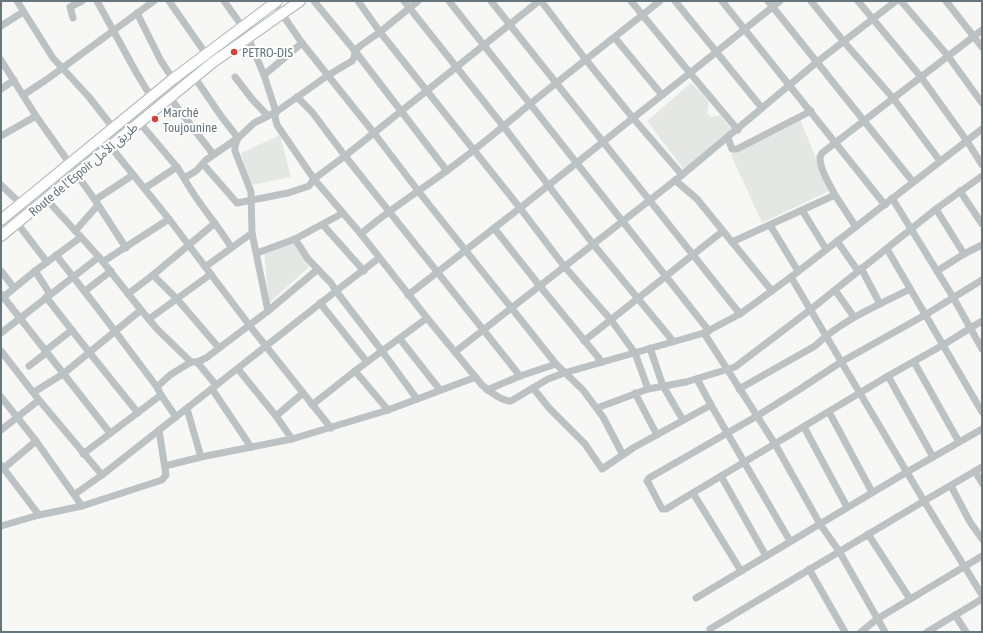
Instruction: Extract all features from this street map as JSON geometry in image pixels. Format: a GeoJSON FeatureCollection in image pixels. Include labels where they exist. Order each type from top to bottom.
{"type":"FeatureCollection","features":[{"type":"Feature","properties":{"kind":"highway","name":"Route de l’Espoir طريق الأمل"},"geometry":{"type":"LineString","coordinates":[[1,236],[47,200],[139,122],[248,37],[282,15],[300,1]]}},
{"type":"Feature","properties":{"kind":"highway","name":"Route de l’Espoir طريق الأمل"},"geometry":{"type":"LineString","coordinates":[[1,220],[114,129],[150,97],[275,2]]}},
{"type":"Feature","properties":{"kind":"street"},"geometry":{"type":"LineString","coordinates":[[17,1],[53,58],[89,97],[114,129]]}},
{"type":"Feature","properties":{"kind":"street"},"geometry":{"type":"LineString","coordinates":[[73,18],[70,7],[82,1]]}},
{"type":"Feature","properties":{"kind":"street"},"geometry":{"type":"LineString","coordinates":[[97,1],[150,97]]}},
{"type":"Feature","properties":{"kind":"street"},"geometry":{"type":"LineString","coordinates":[[23,95],[154,1]]}},
{"type":"Feature","properties":{"kind":"street"},"geometry":{"type":"LineString","coordinates":[[169,1],[206,54]]}},
{"type":"Feature","properties":{"kind":"street"},"geometry":{"type":"LineString","coordinates":[[224,1],[242,26]]}},
{"type":"Feature","properties":{"kind":"street"},"geometry":{"type":"LineString","coordinates":[[314,1],[355,51],[447,171]]}},
{"type":"Feature","properties":{"kind":"street"},"geometry":{"type":"LineString","coordinates":[[358,1],[380,32],[520,208],[564,266],[610,320],[635,353],[648,389]]}},
{"type":"Feature","properties":{"kind":"street"},"geometry":{"type":"LineString","coordinates":[[404,1],[455,67],[504,126],[593,244],[673,341]]}},
{"type":"Feature","properties":{"kind":"street"},"geometry":{"type":"LineString","coordinates":[[184,178],[196,171],[213,154],[238,138],[248,127],[267,115],[276,112],[327,76],[352,61],[355,51],[360,46],[418,1]]}},
{"type":"Feature","properties":{"kind":"street"},"geometry":{"type":"LineString","coordinates":[[449,1],[577,163],[706,332],[727,370],[775,444],[820,524],[839,552],[885,632]]}},
{"type":"Feature","properties":{"kind":"street"},"geometry":{"type":"LineString","coordinates":[[491,1],[740,314]]}},
{"type":"Feature","properties":{"kind":"street"},"geometry":{"type":"LineString","coordinates":[[203,164],[237,203],[288,193],[310,186],[314,179],[540,1],[633,118],[682,175]]}},
{"type":"Feature","properties":{"kind":"street"},"geometry":{"type":"LineString","coordinates":[[631,1],[738,130]]}},
{"type":"Feature","properties":{"kind":"street"},"geometry":{"type":"LineString","coordinates":[[361,234],[380,218],[419,192],[474,150],[555,83],[615,38],[660,1]]}},
{"type":"Feature","properties":{"kind":"street"},"geometry":{"type":"LineString","coordinates":[[675,1],[762,108]]}},
{"type":"Feature","properties":{"kind":"street"},"geometry":{"type":"LineString","coordinates":[[722,1],[885,205]]}},
{"type":"Feature","properties":{"kind":"street"},"geometry":{"type":"LineString","coordinates":[[768,1],[913,182]]}},
{"type":"Feature","properties":{"kind":"street"},"geometry":{"type":"LineString","coordinates":[[408,295],[604,142],[780,1]]}},
{"type":"Feature","properties":{"kind":"street"},"geometry":{"type":"LineString","coordinates":[[811,1],[844,42],[893,98],[940,161]]}},
{"type":"Feature","properties":{"kind":"street"},"geometry":{"type":"LineString","coordinates":[[858,1],[921,77],[982,164]]}},
{"type":"Feature","properties":{"kind":"street"},"geometry":{"type":"LineString","coordinates":[[454,352],[682,175],[738,130],[817,62],[896,1]]}},
{"type":"Feature","properties":{"kind":"street"},"geometry":{"type":"LineString","coordinates":[[901,1],[948,56],[982,103]]}},
{"type":"Feature","properties":{"kind":"street"},"geometry":{"type":"LineString","coordinates":[[946,1],[982,47]]}},
{"type":"Feature","properties":{"kind":"street"},"geometry":{"type":"LineString","coordinates":[[275,2],[282,15],[327,76],[374,133],[511,308],[564,373],[584,390],[597,408],[623,455]]}},
{"type":"Feature","properties":{"kind":"street"},"geometry":{"type":"LineString","coordinates":[[1,26],[23,12]]}},
{"type":"Feature","properties":{"kind":"street"},"geometry":{"type":"LineString","coordinates":[[137,13],[161,61],[173,79]]}},
{"type":"Feature","properties":{"kind":"street"},"geometry":{"type":"LineString","coordinates":[[856,227],[835,195],[824,174],[820,157],[893,98],[982,30]]}},
{"type":"Feature","properties":{"kind":"street"},"geometry":{"type":"LineString","coordinates":[[248,37],[264,75],[276,112],[275,117],[277,125],[314,179],[361,234],[426,318],[487,390],[507,401],[511,401],[548,379],[564,373],[706,332],[740,314],[791,277],[982,129]]}},
{"type":"Feature","properties":{"kind":"street"},"geometry":{"type":"LineString","coordinates":[[615,38],[662,95]]}},
{"type":"Feature","properties":{"kind":"street"},"geometry":{"type":"LineString","coordinates":[[264,75],[302,43]]}},
{"type":"Feature","properties":{"kind":"street"},"geometry":{"type":"LineString","coordinates":[[1,60],[36,116],[70,164]]}},
{"type":"Feature","properties":{"kind":"street"},"geometry":{"type":"LineString","coordinates":[[235,77],[267,115]]}},
{"type":"Feature","properties":{"kind":"street"},"geometry":{"type":"LineString","coordinates":[[195,78],[238,138]]}},
{"type":"Feature","properties":{"kind":"street"},"geometry":{"type":"LineString","coordinates":[[1,89],[14,80]]}},
{"type":"Feature","properties":{"kind":"street"},"geometry":{"type":"LineString","coordinates":[[297,97],[312,112],[345,156],[520,376]]}},
{"type":"Feature","properties":{"kind":"street"},"geometry":{"type":"LineString","coordinates":[[170,98],[213,154]]}},
{"type":"Feature","properties":{"kind":"street"},"geometry":{"type":"LineString","coordinates":[[728,138],[732,149],[737,149],[811,111]]}},
{"type":"Feature","properties":{"kind":"street"},"geometry":{"type":"LineString","coordinates":[[1,136],[36,116]]}},
{"type":"Feature","properties":{"kind":"street"},"geometry":{"type":"LineString","coordinates":[[139,122],[177,167],[190,191],[215,223],[231,247]]}},
{"type":"Feature","properties":{"kind":"street"},"geometry":{"type":"LineString","coordinates":[[238,138],[235,151],[249,187],[252,200],[252,233],[268,311]]}},
{"type":"Feature","properties":{"kind":"street"},"geometry":{"type":"LineString","coordinates":[[110,146],[145,188],[250,326],[331,428]]}},
{"type":"Feature","properties":{"kind":"street"},"geometry":{"type":"LineString","coordinates":[[145,188],[177,167]]}},
{"type":"Feature","properties":{"kind":"street"},"geometry":{"type":"LineString","coordinates":[[77,175],[126,248]]}},
{"type":"Feature","properties":{"kind":"street"},"geometry":{"type":"LineString","coordinates":[[75,231],[96,202],[133,175]]}},
{"type":"Feature","properties":{"kind":"street"},"geometry":{"type":"LineString","coordinates":[[597,408],[648,389],[697,379],[735,367],[810,310],[936,209],[982,176]]}},
{"type":"Feature","properties":{"kind":"street"},"geometry":{"type":"LineString","coordinates":[[675,180],[697,199],[772,291]]}},
{"type":"Feature","properties":{"kind":"street"},"geometry":{"type":"LineString","coordinates":[[1,185],[21,204]]}},
{"type":"Feature","properties":{"kind":"street"},"geometry":{"type":"LineString","coordinates":[[960,191],[982,224]]}},
{"type":"Feature","properties":{"kind":"street"},"geometry":{"type":"LineString","coordinates":[[732,242],[835,195]]}},
{"type":"Feature","properties":{"kind":"street"},"geometry":{"type":"LineString","coordinates":[[892,198],[953,297],[982,349]]}},
{"type":"Feature","properties":{"kind":"street"},"geometry":{"type":"LineString","coordinates":[[47,200],[102,259],[149,319],[194,362],[214,387],[251,447]]}},
{"type":"Feature","properties":{"kind":"street"},"geometry":{"type":"LineString","coordinates":[[936,209],[964,254]]}},
{"type":"Feature","properties":{"kind":"street"},"geometry":{"type":"LineString","coordinates":[[802,210],[826,249]]}},
{"type":"Feature","properties":{"kind":"street"},"geometry":{"type":"LineString","coordinates":[[257,253],[295,239],[343,213]]}},
{"type":"Feature","properties":{"kind":"street"},"geometry":{"type":"LineString","coordinates":[[1,333],[73,277],[102,259],[126,248],[169,219]]}},
{"type":"Feature","properties":{"kind":"street"},"geometry":{"type":"LineString","coordinates":[[17,223],[47,262]]}},
{"type":"Feature","properties":{"kind":"street"},"geometry":{"type":"LineString","coordinates":[[128,294],[154,275],[215,223]]}},
{"type":"Feature","properties":{"kind":"street"},"geometry":{"type":"LineString","coordinates":[[323,224],[364,271]]}},
{"type":"Feature","properties":{"kind":"street"},"geometry":{"type":"LineString","coordinates":[[770,225],[798,271]]}},
{"type":"Feature","properties":{"kind":"street"},"geometry":{"type":"LineString","coordinates":[[494,228],[602,362]]}},
{"type":"Feature","properties":{"kind":"street"},"geometry":{"type":"LineString","coordinates":[[584,340],[723,231]]}},
{"type":"Feature","properties":{"kind":"street"},"geometry":{"type":"LineString","coordinates":[[205,267],[252,233]]}},
{"type":"Feature","properties":{"kind":"street"},"geometry":{"type":"LineString","coordinates":[[81,237],[34,271],[2,297],[110,433]]}},
{"type":"Feature","properties":{"kind":"street"},"geometry":{"type":"LineString","coordinates":[[295,239],[304,254],[331,283],[417,399]]}},
{"type":"Feature","properties":{"kind":"street"},"geometry":{"type":"LineString","coordinates":[[837,241],[859,270],[880,304]]}},
{"type":"Feature","properties":{"kind":"street"},"geometry":{"type":"LineString","coordinates":[[937,272],[964,254],[982,245]]}},
{"type":"Feature","properties":{"kind":"street"},"geometry":{"type":"LineString","coordinates":[[887,249],[982,412]]}},
{"type":"Feature","properties":{"kind":"street"},"geometry":{"type":"LineString","coordinates":[[56,255],[157,387],[176,417]]}},
{"type":"Feature","properties":{"kind":"street"},"geometry":{"type":"LineString","coordinates":[[75,494],[102,475],[379,258]]}},
{"type":"Feature","properties":{"kind":"street"},"geometry":{"type":"LineString","coordinates":[[157,387],[170,375],[194,362],[206,358],[250,326],[318,269]]}},
{"type":"Feature","properties":{"kind":"street"},"geometry":{"type":"LineString","coordinates":[[1,271],[14,288]]}},
{"type":"Feature","properties":{"kind":"street"},"geometry":{"type":"LineString","coordinates":[[34,271],[48,295],[72,330],[138,413]]}},
{"type":"Feature","properties":{"kind":"street"},"geometry":{"type":"LineString","coordinates":[[85,291],[111,272]]}},
{"type":"Feature","properties":{"kind":"street"},"geometry":{"type":"LineString","coordinates":[[149,319],[211,274]]}},
{"type":"Feature","properties":{"kind":"street"},"geometry":{"type":"LineString","coordinates":[[154,275],[178,299],[219,348]]}},
{"type":"Feature","properties":{"kind":"street"},"geometry":{"type":"LineString","coordinates":[[791,277],[924,501],[982,595]]}},
{"type":"Feature","properties":{"kind":"street"},"geometry":{"type":"LineString","coordinates":[[982,280],[925,315],[841,362],[757,416],[649,478],[647,481],[664,509],[888,376],[944,345],[982,321]]}},
{"type":"Feature","properties":{"kind":"street"},"geometry":{"type":"LineString","coordinates":[[739,389],[815,346],[825,336],[854,317],[910,289]]}},
{"type":"Feature","properties":{"kind":"street"},"geometry":{"type":"LineString","coordinates":[[835,290],[854,317]]}},
{"type":"Feature","properties":{"kind":"street"},"geometry":{"type":"LineString","coordinates":[[320,303],[367,362]]}},
{"type":"Feature","properties":{"kind":"street"},"geometry":{"type":"LineString","coordinates":[[34,392],[63,374],[141,310]]}},
{"type":"Feature","properties":{"kind":"street"},"geometry":{"type":"LineString","coordinates":[[312,404],[426,318]]}},
{"type":"Feature","properties":{"kind":"street"},"geometry":{"type":"LineString","coordinates":[[29,366],[72,330]]}},
{"type":"Feature","properties":{"kind":"street"},"geometry":{"type":"LineString","coordinates":[[400,338],[440,390]]}},
{"type":"Feature","properties":{"kind":"street"},"geometry":{"type":"LineString","coordinates":[[650,348],[663,386],[683,420]]}},
{"type":"Feature","properties":{"kind":"street"},"geometry":{"type":"LineString","coordinates":[[1,351],[39,400],[102,475]]}},
{"type":"Feature","properties":{"kind":"street"},"geometry":{"type":"LineString","coordinates":[[914,362],[959,442]]}},
{"type":"Feature","properties":{"kind":"street"},"geometry":{"type":"LineString","coordinates":[[487,390],[520,376],[556,364]]}},
{"type":"Feature","properties":{"kind":"street"},"geometry":{"type":"LineString","coordinates":[[238,368],[292,439]]}},
{"type":"Feature","properties":{"kind":"street"},"geometry":{"type":"LineString","coordinates":[[355,371],[388,410]]}},
{"type":"Feature","properties":{"kind":"street"},"geometry":{"type":"LineString","coordinates":[[888,376],[933,457]]}},
{"type":"Feature","properties":{"kind":"street"},"geometry":{"type":"LineString","coordinates":[[165,466],[201,457],[292,439],[331,428],[388,410],[476,377]]}},
{"type":"Feature","properties":{"kind":"street"},"geometry":{"type":"LineString","coordinates":[[697,379],[727,434],[745,462],[790,541]]}},
{"type":"Feature","properties":{"kind":"street"},"geometry":{"type":"LineString","coordinates":[[533,388],[550,410],[585,444],[601,468],[604,469],[623,455],[711,405]]}},
{"type":"Feature","properties":{"kind":"street"},"geometry":{"type":"LineString","coordinates":[[276,416],[303,393]]}},
{"type":"Feature","properties":{"kind":"street"},"geometry":{"type":"LineString","coordinates":[[635,393],[657,435]]}},
{"type":"Feature","properties":{"kind":"street"},"geometry":{"type":"LineString","coordinates":[[83,454],[161,395]]}},
{"type":"Feature","properties":{"kind":"street"},"geometry":{"type":"LineString","coordinates":[[1,397],[36,441],[75,494],[82,506]]}},
{"type":"Feature","properties":{"kind":"street"},"geometry":{"type":"LineString","coordinates":[[1,430],[39,400]]}},
{"type":"Feature","properties":{"kind":"street"},"geometry":{"type":"LineString","coordinates":[[187,409],[201,457]]}},
{"type":"Feature","properties":{"kind":"street"},"geometry":{"type":"LineString","coordinates":[[829,412],[872,492]]}},
{"type":"Feature","properties":{"kind":"street"},"geometry":{"type":"LineString","coordinates":[[804,427],[847,508]]}},
{"type":"Feature","properties":{"kind":"street"},"geometry":{"type":"LineString","coordinates":[[1,526],[39,515],[82,506],[162,480],[166,475],[159,430]]}},
{"type":"Feature","properties":{"kind":"street"},"geometry":{"type":"LineString","coordinates":[[696,598],[872,492],[982,430]]}},
{"type":"Feature","properties":{"kind":"street"},"geometry":{"type":"LineString","coordinates":[[36,441],[2,466],[39,515]]}},
{"type":"Feature","properties":{"kind":"street"},"geometry":{"type":"LineString","coordinates":[[710,629],[982,467]]}},
{"type":"Feature","properties":{"kind":"street"},"geometry":{"type":"LineString","coordinates":[[975,471],[982,483]]}},
{"type":"Feature","properties":{"kind":"street"},"geometry":{"type":"LineString","coordinates":[[721,476],[766,556]]}},
{"type":"Feature","properties":{"kind":"street"},"geometry":{"type":"LineString","coordinates":[[951,486],[970,522],[982,539]]}},
{"type":"Feature","properties":{"kind":"street"},"geometry":{"type":"LineString","coordinates":[[693,493],[741,571]]}},
{"type":"Feature","properties":{"kind":"street"},"geometry":{"type":"LineString","coordinates":[[868,534],[910,599]]}},
{"type":"Feature","properties":{"kind":"street"},"geometry":{"type":"LineString","coordinates":[[861,632],[877,619],[982,556]]}},
{"type":"Feature","properties":{"kind":"street"},"geometry":{"type":"LineString","coordinates":[[810,569],[845,632]]}},
{"type":"Feature","properties":{"kind":"street"},"geometry":{"type":"LineString","coordinates":[[929,631],[982,599]]}},
{"type":"Feature","properties":{"kind":"street"},"geometry":{"type":"LineString","coordinates":[[955,615],[966,632]]}},
{"type":"Feature","properties":{"kind":"shaded area"},"geometry":{"type":"Polygon","coordinates":[[[691,83],[709,101],[707,113],[711,117],[720,115],[734,132],[686,172],[647,121],[691,83]]]}},
{"type":"Feature","properties":{"kind":"shaded area"},"geometry":{"type":"Polygon","coordinates":[[[800,119],[829,191],[762,223],[731,155],[735,151],[800,119]]]}},
{"type":"Feature","properties":{"kind":"shaded area"},"geometry":{"type":"Polygon","coordinates":[[[280,135],[291,177],[251,185],[241,153],[280,135]]]}},
{"type":"Feature","properties":{"kind":"shaded area"},"geometry":{"type":"Polygon","coordinates":[[[295,240],[309,267],[269,303],[264,251],[295,240]]]}},
{"type":"Feature","properties":{"kind":"place","name":"PETRO-DIS"},"geometry":{"type":"Point","coordinates":[234,52]}},
{"type":"Feature","properties":{"kind":"place","name":"Marché Toujounine"},"geometry":{"type":"Point","coordinates":[155,119]}}]}
